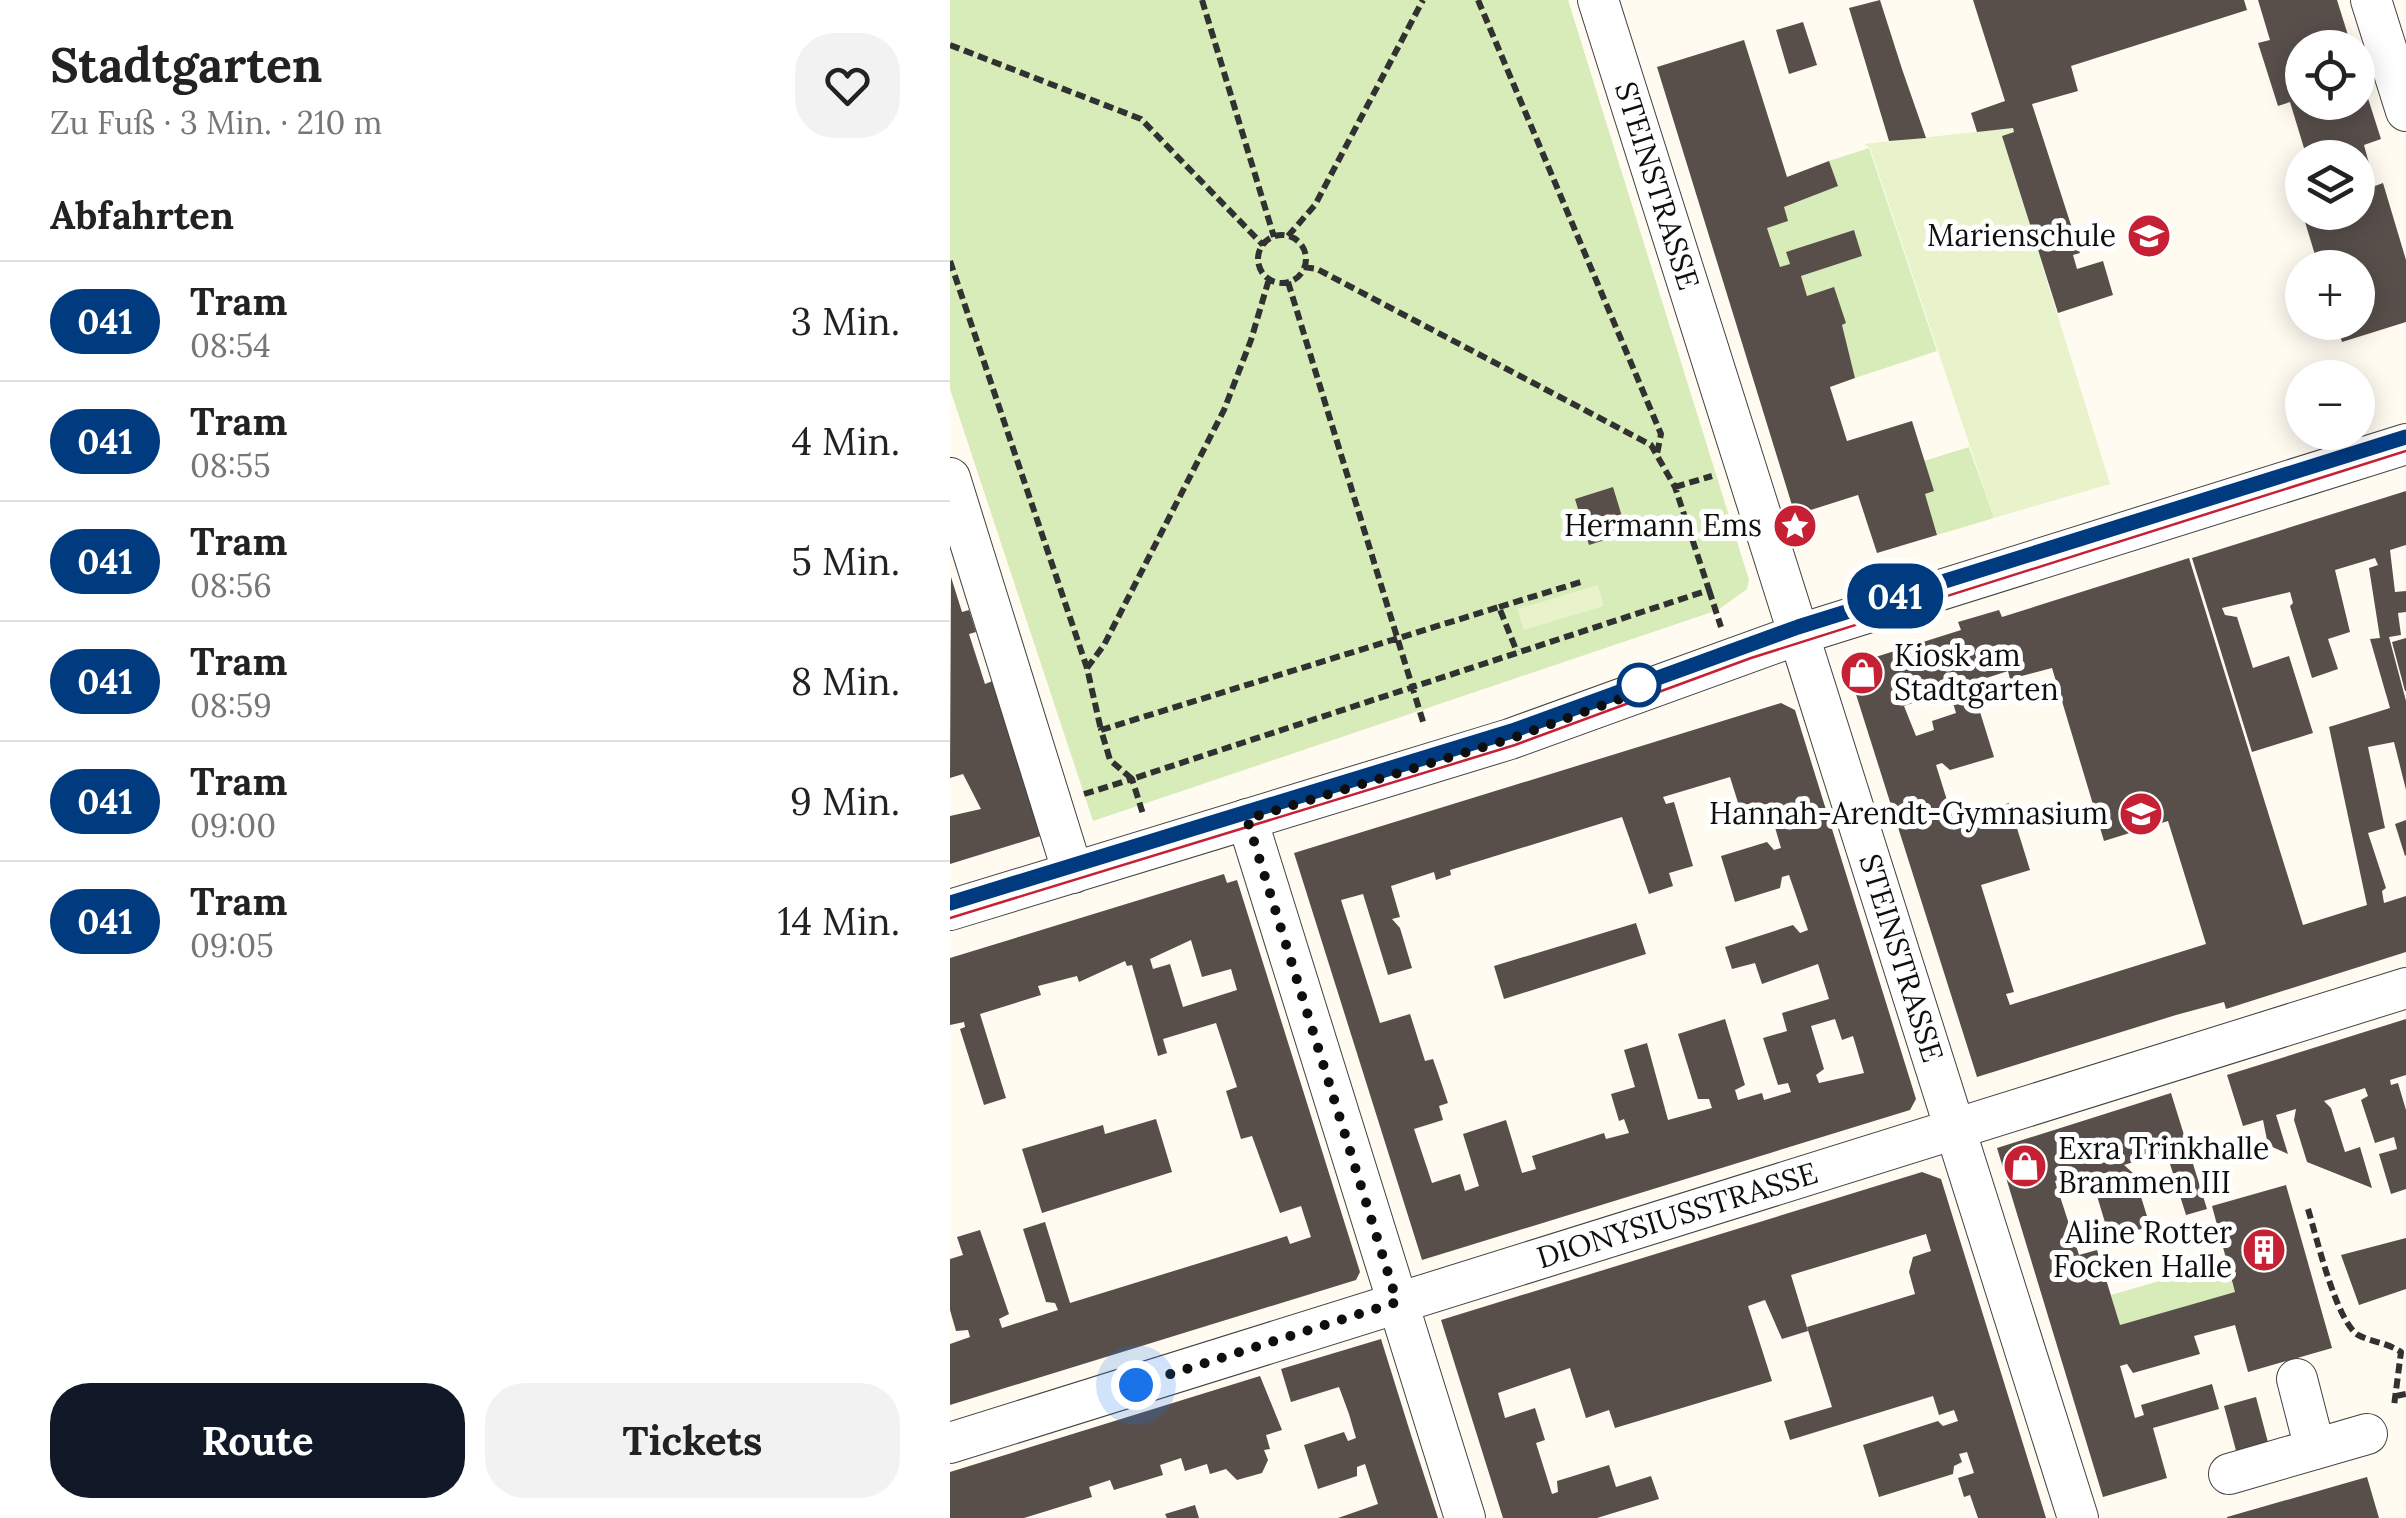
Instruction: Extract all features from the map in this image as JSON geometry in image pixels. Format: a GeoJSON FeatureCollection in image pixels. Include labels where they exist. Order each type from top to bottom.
{"type":"FeatureCollection","features":[{"type":"Feature","properties":{"kind":"street","name":"STEINSTRASSE"},"geometry":{"type":"LineString","coordinates":[[1598,0],[2078,1518]]}},
{"type":"Feature","properties":{"kind":"street"},"geometry":{"type":"LineString","coordinates":[[2370,0],[2406,111]]}},
{"type":"Feature","properties":{"kind":"street"},"geometry":{"type":"LineString","coordinates":[[950,910],[1510,739],[1800,634],[2406,444]]}},
{"type":"Feature","properties":{"kind":"street"},"geometry":{"type":"LineString","coordinates":[[950,478],[1074,873]]}},
{"type":"Feature","properties":{"kind":"street"},"geometry":{"type":"LineString","coordinates":[[1247,819],[1465,1518]]}},
{"type":"Feature","properties":{"kind":"street","name":"DIONYSIUSSTRASSE"},"geometry":{"type":"LineString","coordinates":[[950,1444],[2406,988]]}},
{"type":"Feature","properties":{"kind":"street"},"geometry":{"type":"LineString","coordinates":[[2296,1380],[2315,1449]]}},
{"type":"Feature","properties":{"kind":"street"},"geometry":{"type":"LineString","coordinates":[[2228,1474],[2315,1449],[2380,1421]]}},
{"type":"Feature","properties":{"kind":"path"},"geometry":{"type":"LineString","coordinates":[[1202,0],[1274,237]]}},
{"type":"Feature","properties":{"kind":"path"},"geometry":{"type":"LineString","coordinates":[[1288,236],[1315,205],[1422,0]]}},
{"type":"Feature","properties":{"kind":"path"},"geometry":{"type":"LineString","coordinates":[[1478,0],[1661,434],[1657,456]]}},
{"type":"Feature","properties":{"kind":"path"},"geometry":{"type":"LineString","coordinates":[[950,45],[1141,119],[1263,246]]}},
{"type":"Feature","properties":{"kind":"path"},"geometry":{"type":"LineString","coordinates":[[1087,668],[1104,645],[1224,410],[1252,340],[1269,279],[1258,260],[1263,246],[1274,237],[1288,236],[1301,245],[1304,268]]}},
{"type":"Feature","properties":{"kind":"path"},"geometry":{"type":"LineString","coordinates":[[950,260],[1087,668],[1110,760],[1132,778]]}},
{"type":"Feature","properties":{"kind":"path"},"geometry":{"type":"LineString","coordinates":[[1052,804],[1709,590],[1674,487],[1651,445],[1317,269],[1304,268],[1288,282]]}},
{"type":"Feature","properties":{"kind":"path"},"geometry":{"type":"LineString","coordinates":[[1269,279],[1288,282]]}},
{"type":"Feature","properties":{"kind":"path"},"geometry":{"type":"LineString","coordinates":[[1288,282],[1429,740]]}},
{"type":"Feature","properties":{"kind":"path"},"geometry":{"type":"LineString","coordinates":[[1101,730],[1584,581]]}},
{"type":"Feature","properties":{"kind":"path"},"geometry":{"type":"LineString","coordinates":[[1499,607],[1517,652]]}},
{"type":"Feature","properties":{"kind":"path"},"geometry":{"type":"LineString","coordinates":[[2308,1210],[2340,1307],[2352,1328],[2359,1336],[2403,1348],[2396,1396],[2380,1421]]}},
{"type":"Feature","properties":{"kind":"path"},"geometry":{"type":"LineString","coordinates":[[2396,1396],[2406,1394]]}},
{"type":"Feature","properties":{"kind":"green space"},"geometry":{"type":"Polygon","coordinates":[[[950,0],[1568,0],[1749,580],[1747,589],[1718,610],[1093,821],[950,389],[950,0]]]}},
{"type":"Feature","properties":{"kind":"green space"},"geometry":{"type":"Polygon","coordinates":[[[2013,128],[2014,132],[2002,136],[2110,484],[1994,518],[1870,148],[1864,144],[2013,128]]]}},
{"type":"Feature","properties":{"kind":"green space"},"geometry":{"type":"Polygon","coordinates":[[[1869,148],[1937,351],[1855,378],[1842,325],[1846,323],[1807,296],[1801,276],[1862,256],[1854,230],[1786,252],[1790,264],[1780,267],[1767,228],[1784,207],[1837,186],[1829,161],[1869,148]]]}},
{"type":"Feature","properties":{"kind":"green space"},"geometry":{"type":"Polygon","coordinates":[[[1969,447],[1994,518],[1937,535],[1925,494],[1933,491],[1924,461],[1969,447]]]}},
{"type":"Feature","properties":{"kind":"green space"},"geometry":{"type":"Polygon","coordinates":[[[1598,585],[1604,606],[1524,630],[1517,609],[1598,585]]]}},
{"type":"Feature","properties":{"kind":"green space"},"geometry":{"type":"Polygon","coordinates":[[[2226,1262],[2235,1292],[2120,1325],[2111,1295],[2226,1262]]]}},
{"type":"Feature","properties":{"kind":"building"},"geometry":{"type":"Polygon","coordinates":[[[1880,0],[1926,138],[1889,141],[1849,8],[1880,0]]]}},
{"type":"Feature","properties":{"kind":"building"},"geometry":{"type":"Polygon","coordinates":[[[1973,0],[2244,0],[2247,10],[2071,66],[2078,91],[2032,104],[2080,253],[2073,255],[2077,269],[2103,261],[2113,295],[2058,313],[2002,136],[2014,132],[2013,128],[1977,132],[1971,113],[2005,101],[1973,0]]]}},
{"type":"Feature","properties":{"kind":"building"},"geometry":{"type":"Polygon","coordinates":[[[2258,0],[2337,0],[2346,30],[2285,30],[2285,104],[2278,106],[2258,43],[2270,40],[2258,0]]]}},
{"type":"Feature","properties":{"kind":"building"},"geometry":{"type":"Polygon","coordinates":[[[1803,22],[1817,65],[1789,74],[1776,30],[1803,22]]]}},
{"type":"Feature","properties":{"kind":"building"},"geometry":{"type":"Polygon","coordinates":[[[1744,40],[1787,177],[1829,161],[1838,186],[1784,207],[1788,221],[1767,228],[1780,267],[1790,264],[1786,252],[1854,230],[1862,256],[1801,276],[1807,296],[1834,287],[1846,323],[1842,325],[1855,378],[1830,387],[1847,441],[1912,421],[1934,491],[1925,494],[1937,535],[1877,553],[1858,495],[1795,515],[1657,67],[1744,40]]]}},
{"type":"Feature","properties":{"kind":"building"},"geometry":{"type":"Polygon","coordinates":[[[2295,120],[2375,120],[2381,139],[2375,141],[2302,140],[2295,120]]]}},
{"type":"Feature","properties":{"kind":"building"},"geometry":{"type":"Polygon","coordinates":[[[2383,183],[2406,260],[2406,322],[2375,332],[2375,250],[2314,250],[2307,230],[2375,230],[2375,186],[2383,183]]]}},
{"type":"Feature","properties":{"kind":"building"},"geometry":{"type":"Polygon","coordinates":[[[1613,487],[1627,533],[1589,545],[1575,499],[1613,487]]]}},
{"type":"Feature","properties":{"kind":"building","name":"Hannah-Arendt-Gymnasium"},"geometry":{"type":"Polygon","coordinates":[[[2406,491],[2406,545],[2390,550],[2395,592],[2406,591],[2406,612],[2398,613],[2401,635],[2389,637],[2406,701],[2406,790],[2394,742],[2368,747],[2385,828],[2368,833],[2386,888],[2382,891],[2384,903],[2406,896],[2406,952],[2226,1009],[2224,1002],[2176,1015],[1977,1077],[1847,666],[1961,630],[1958,622],[1999,610],[2002,617],[2189,558],[2303,925],[2367,905],[2329,727],[2390,708],[2370,639],[2380,638],[2369,568],[2378,565],[2375,558],[2335,570],[2350,632],[2328,639],[2338,669],[2312,678],[2290,606],[2290,592],[2222,608],[2225,615],[2237,617],[2253,668],[2289,656],[2313,733],[2252,752],[2192,558],[2406,491]],[[2052,668],[2010,679],[2008,671],[1971,683],[1994,757],[1950,770],[1942,763],[1936,765],[1956,829],[1962,827],[1965,817],[2009,803],[2030,870],[1981,885],[2014,992],[2006,994],[2010,1005],[2206,944],[2168,821],[2104,841],[2052,668]],[[1958,687],[1904,706],[1916,736],[1934,730],[1932,721],[1956,713],[1953,703],[1960,695],[1958,687]]]}},
{"type":"Feature","properties":{"kind":"building"},"geometry":{"type":"Polygon","coordinates":[[[951,577],[962,612],[969,610],[976,632],[969,634],[985,684],[995,680],[1044,835],[950,864],[950,816],[981,809],[963,774],[950,778],[951,577]]]}},
{"type":"Feature","properties":{"kind":"building"},"geometry":{"type":"Polygon","coordinates":[[[2406,638],[2406,691],[2405,691],[2392,642],[2406,638]]]}},
{"type":"Feature","properties":{"kind":"building"},"geometry":{"type":"Polygon","coordinates":[[[1781,703],[1795,710],[1916,1099],[1910,1110],[1422,1260],[1294,853],[1781,703]],[[1730,777],[1663,797],[1666,804],[1674,802],[1693,866],[1669,873],[1673,886],[1649,894],[1622,817],[1450,870],[1451,875],[1436,880],[1434,872],[1391,886],[1400,917],[1392,919],[1400,928],[1412,968],[1388,975],[1363,894],[1341,900],[1380,1023],[1410,1014],[1425,1061],[1433,1059],[1448,1103],[1439,1106],[1443,1120],[1414,1129],[1432,1183],[1460,1174],[1465,1191],[1479,1186],[1463,1134],[1506,1120],[1522,1173],[1536,1169],[1532,1156],[1604,1133],[1606,1139],[1629,1133],[1624,1119],[1619,1121],[1611,1094],[1635,1087],[1624,1050],[1647,1043],[1668,1120],[1712,1108],[1709,1099],[1698,1099],[1678,1034],[1725,1019],[1745,1085],[1735,1090],[1738,1100],[1762,1093],[1764,1100],[1791,1092],[1788,1083],[1778,1085],[1763,1038],[1787,1031],[1782,1013],[1829,999],[1818,964],[1762,984],[1755,963],[1732,969],[1725,947],[1793,925],[1800,933],[1808,930],[1789,875],[1782,877],[1780,888],[1735,902],[1721,856],[1767,842],[1774,850],[1781,848],[1772,817],[1745,825],[1730,777]],[[1835,1019],[1811,1026],[1824,1069],[1816,1075],[1819,1083],[1864,1073],[1853,1036],[1842,1040],[1835,1019]]]}},
{"type":"Feature","properties":{"kind":"building"},"geometry":{"type":"Polygon","coordinates":[[[2406,820],[2406,855],[2405,856],[2395,824],[2406,820]]]}},
{"type":"Feature","properties":{"kind":"building"},"geometry":{"type":"Polygon","coordinates":[[[1224,874],[1227,883],[1237,880],[1360,1272],[1356,1280],[950,1405],[950,1344],[970,1337],[968,1330],[956,1331],[950,1310],[950,1259],[963,1255],[957,1237],[980,1230],[1009,1314],[999,1319],[1002,1328],[1058,1310],[1055,1303],[1046,1302],[1023,1229],[1045,1222],[1070,1303],[1287,1236],[1290,1244],[1311,1237],[1301,1206],[1280,1213],[1252,1136],[1241,1139],[1226,1091],[1237,1087],[1216,1023],[1163,1039],[1167,1053],[1158,1056],[1132,965],[1127,966],[1125,961],[1079,982],[1077,976],[1038,986],[1041,995],[980,1014],[1006,1098],[984,1105],[960,1029],[965,1027],[964,1022],[950,1025],[950,958],[1224,874]],[[1191,940],[1150,959],[1153,969],[1170,964],[1183,1007],[1237,990],[1231,969],[1202,977],[1191,940]]]}},
{"type":"Feature","properties":{"kind":"building"},"geometry":{"type":"Polygon","coordinates":[[[1636,923],[1646,954],[1504,999],[1494,966],[1636,923]]]}},
{"type":"Feature","properties":{"kind":"building"},"geometry":{"type":"Polygon","coordinates":[[[2406,1019],[2406,1075],[2390,1080],[2391,1085],[2398,1083],[2406,1110],[2406,1189],[2391,1194],[2379,1154],[2397,1149],[2394,1137],[2375,1143],[2361,1100],[2368,1096],[2365,1088],[2324,1101],[2331,1108],[2345,1152],[2360,1147],[2372,1188],[2307,1162],[2294,1120],[2296,1109],[2276,1115],[2288,1154],[2268,1145],[2263,1120],[2243,1126],[2227,1075],[2406,1019]]]}},
{"type":"Feature","properties":{"kind":"building"},"geometry":{"type":"Polygon","coordinates":[[[2171,1093],[2207,1209],[2186,1215],[2170,1164],[2178,1159],[2174,1149],[2124,1165],[2134,1174],[2150,1226],[2110,1239],[2094,1186],[2101,1181],[2099,1173],[2073,1181],[2072,1176],[2055,1181],[2079,1255],[2097,1250],[2120,1325],[2235,1292],[2212,1206],[2286,1185],[2332,1348],[2248,1372],[2235,1325],[2194,1336],[2200,1354],[2133,1373],[2127,1364],[2120,1366],[2135,1418],[2144,1415],[2141,1405],[2212,1384],[2219,1409],[2153,1428],[2167,1478],[2103,1497],[1997,1148],[2171,1093]]]}},
{"type":"Feature","properties":{"kind":"building"},"geometry":{"type":"Polygon","coordinates":[[[1156,1119],[1172,1172],[1042,1213],[1022,1149],[1103,1125],[1105,1134],[1156,1119]]]}},
{"type":"Feature","properties":{"kind":"building"},"geometry":{"type":"Polygon","coordinates":[[[1922,1172],[1941,1179],[2046,1518],[1978,1518],[1970,1495],[1964,1497],[1958,1478],[1974,1473],[1967,1452],[1959,1454],[1962,1462],[1954,1466],[1953,1474],[1879,1497],[1863,1445],[1938,1421],[1943,1426],[1958,1421],[1954,1410],[1939,1415],[1933,1396],[1790,1440],[1784,1421],[1832,1407],[1807,1327],[1915,1294],[1909,1272],[1913,1257],[1931,1251],[1926,1234],[1791,1275],[1808,1331],[1782,1339],[1765,1300],[1748,1306],[1772,1381],[1615,1428],[1609,1410],[1586,1418],[1570,1368],[1498,1393],[1505,1418],[1535,1408],[1545,1440],[1536,1443],[1552,1494],[1558,1492],[1557,1481],[1609,1465],[1616,1487],[1651,1476],[1659,1499],[1597,1518],[1503,1518],[1441,1320],[1922,1172]]]}},
{"type":"Feature","properties":{"kind":"building"},"geometry":{"type":"Polygon","coordinates":[[[2097,1217],[2104,1241],[2093,1244],[2086,1221],[2097,1217]]]}},
{"type":"Feature","properties":{"kind":"building"},"geometry":{"type":"Polygon","coordinates":[[[2406,1238],[2406,1289],[2359,1305],[2341,1255],[2406,1238]]]}},
{"type":"Feature","properties":{"kind":"building"},"geometry":{"type":"Polygon","coordinates":[[[1381,1339],[1438,1518],[1338,1518],[1378,1504],[1365,1464],[1357,1467],[1357,1476],[1318,1489],[1304,1445],[1344,1432],[1348,1441],[1356,1438],[1349,1414],[1339,1387],[1291,1402],[1281,1369],[1381,1339]]]}},
{"type":"Feature","properties":{"kind":"building"},"geometry":{"type":"Polygon","coordinates":[[[1260,1376],[1282,1430],[1266,1435],[1270,1449],[1264,1450],[1268,1460],[1262,1473],[1237,1480],[1226,1469],[1210,1474],[1207,1464],[1185,1471],[1181,1458],[1160,1465],[1163,1475],[1114,1490],[1110,1480],[1089,1487],[1092,1497],[1024,1518],[950,1518],[950,1472],[1260,1376]]]}},
{"type":"Feature","properties":{"kind":"building"},"geometry":{"type":"Polygon","coordinates":[[[2256,1397],[2270,1450],[2238,1458],[2224,1406],[2256,1397]]]}},
{"type":"Feature","properties":{"kind":"building"},"geometry":{"type":"Polygon","coordinates":[[[2367,1477],[2379,1518],[2227,1518],[2227,1517],[2367,1477]]]}},
{"type":"Feature","properties":{"kind":"building"},"geometry":{"type":"Polygon","coordinates":[[[1195,1505],[1199,1518],[1167,1518],[1165,1514],[1195,1505]]]}},
{"type":"Feature","properties":{"kind":"tram line","name":"041"},"geometry":{"type":"LineString","coordinates":[[950,903],[1512,731],[1798,627],[2406,437]]}},
{"type":"Feature","properties":{"kind":"tram line"},"geometry":{"type":"LineString","coordinates":[[950,918],[1515,745],[1751,658],[2406,451]]}},
{"type":"Feature","properties":{"kind":"tram line"},"geometry":{"type":"LineString","coordinates":[[1749,644],[2235,489]]}},
{"type":"Feature","properties":{"kind":"tram line"},"geometry":{"type":"LineString","coordinates":[[1385,769],[1481,740]]}},
{"type":"Feature","properties":{"kind":"place","name":"Marienschule"},"geometry":{"type":"Point","coordinates":[2149,236]}},
{"type":"Feature","properties":{"kind":"place","name":"Hermann Ems"},"geometry":{"type":"Point","coordinates":[1795,526]}},
{"type":"Feature","properties":{"kind":"place","name":"Kiosk am Stadtgarten"},"geometry":{"type":"Point","coordinates":[1862,673]}},
{"type":"Feature","properties":{"kind":"place","name":"Hannah-Arendt-Gymnasium"},"geometry":{"type":"Point","coordinates":[2141,814]}},
{"type":"Feature","properties":{"kind":"place","name":"Exra Trinkhalle Brammen III"},"geometry":{"type":"Point","coordinates":[2025,1166]}},
{"type":"Feature","properties":{"kind":"place","name":"Aline Rotter Focken Halle"},"geometry":{"type":"Point","coordinates":[2264,1250]}},
{"type":"Feature","properties":{"kind":"route"},"geometry":{"type":"LineString","coordinates":[[1136,1385],[1397,1302],[1247,819],[1510,739],[1639,692],[1639,685]]}}]}
